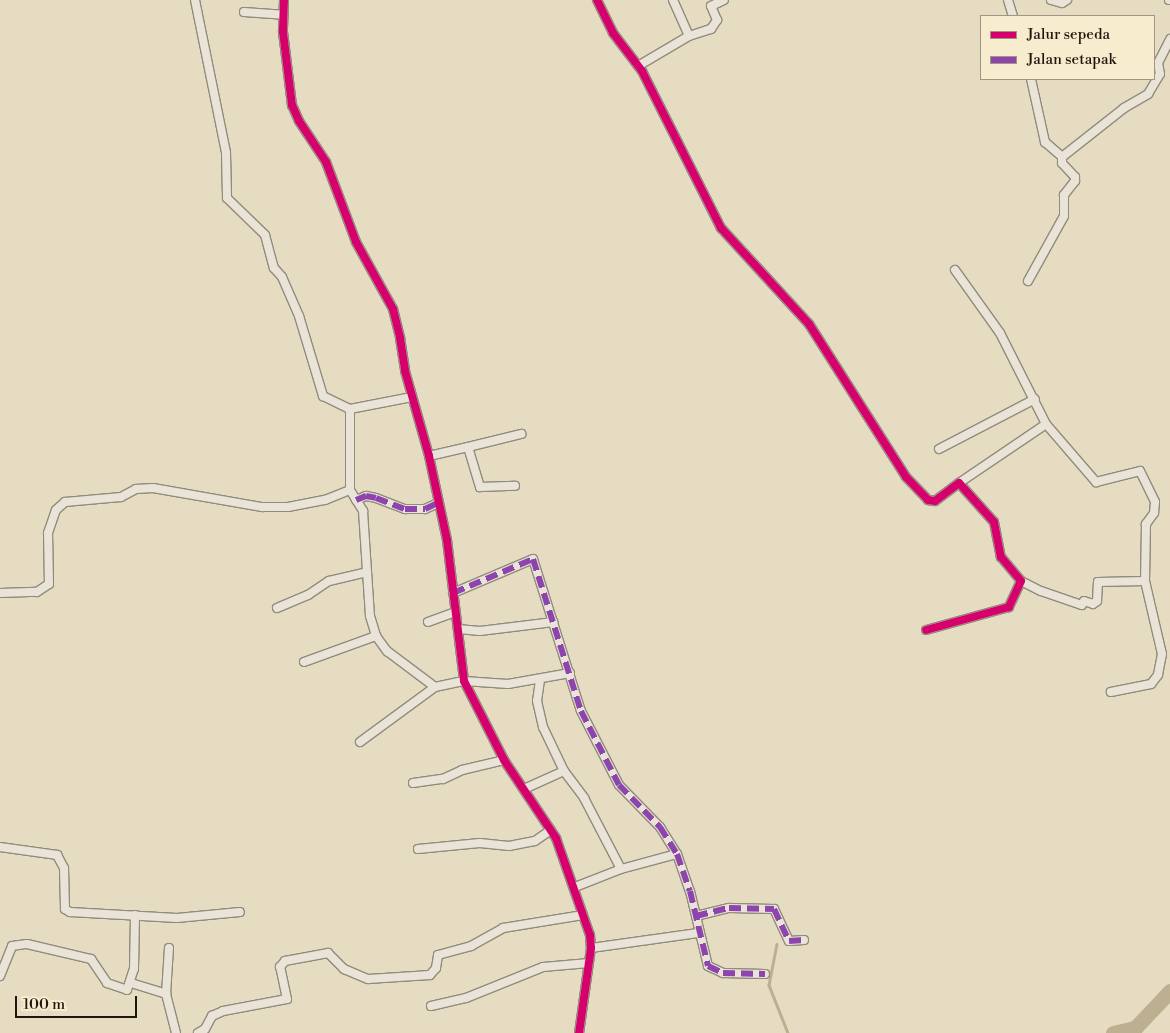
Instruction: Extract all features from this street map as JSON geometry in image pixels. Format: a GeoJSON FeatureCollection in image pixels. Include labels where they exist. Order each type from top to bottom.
{"type":"FeatureCollection","features":[{"type":"Feature","properties":{"kind":"street"},"geometry":{"type":"LineString","coordinates":[[195,0],[226,153],[229,172],[227,198],[265,235],[274,268],[282,277],[299,316],[323,396],[350,409],[412,397]]}},
{"type":"Feature","properties":{"kind":"street"},"geometry":{"type":"LineString","coordinates":[[284,0],[283,15],[292,105],[299,121],[326,162],[356,242],[393,309],[412,397],[429,456],[438,503],[453,593],[464,681],[504,760],[551,830],[575,887],[591,948],[579,1030]]}},
{"type":"Feature","properties":{"kind":"street"},"geometry":{"type":"LineString","coordinates":[[597,0],[612,33],[638,66],[721,228],[762,276],[809,324],[906,477],[928,500],[935,501],[1046,424]]}},
{"type":"Feature","properties":{"kind":"street"},"geometry":{"type":"LineString","coordinates":[[673,0],[689,36]]}},
{"type":"Feature","properties":{"kind":"street"},"geometry":{"type":"LineString","coordinates":[[638,66],[689,36],[711,29],[717,20],[711,6],[724,0]]}},
{"type":"Feature","properties":{"kind":"street"},"geometry":{"type":"LineString","coordinates":[[1008,0],[1013,15]]}},
{"type":"Feature","properties":{"kind":"street"},"geometry":{"type":"LineString","coordinates":[[1051,0],[1062,3],[1067,0]]}},
{"type":"Feature","properties":{"kind":"street"},"geometry":{"type":"LineString","coordinates":[[244,12],[283,15]]}},
{"type":"Feature","properties":{"kind":"street"},"geometry":{"type":"LineString","coordinates":[[1062,157],[1124,108],[1148,94],[1160,74],[1158,63],[1170,39]]}},
{"type":"Feature","properties":{"kind":"street"},"geometry":{"type":"LineString","coordinates":[[1028,281],[1064,216],[1064,195],[1075,181],[1075,177],[1062,163],[1062,157],[1045,142],[1039,128],[1031,80]]}},
{"type":"Feature","properties":{"kind":"street"},"geometry":{"type":"LineString","coordinates":[[955,270],[1000,333],[1046,424],[1096,482],[1140,471],[1150,486],[1155,502],[1154,513],[1146,524],[1145,581],[1162,654],[1158,675],[1151,684],[1111,692]]}},
{"type":"Feature","properties":{"kind":"street"},"geometry":{"type":"LineString","coordinates":[[939,449],[1035,399]]}},
{"type":"Feature","properties":{"kind":"street"},"geometry":{"type":"LineString","coordinates":[[350,409],[350,490],[363,512],[370,616],[376,636],[387,652],[435,687]]}},
{"type":"Feature","properties":{"kind":"street"},"geometry":{"type":"LineString","coordinates":[[429,456],[521,434]]}},
{"type":"Feature","properties":{"kind":"street"},"geometry":{"type":"LineString","coordinates":[[468,447],[480,486],[515,486]]}},
{"type":"Feature","properties":{"kind":"street"},"geometry":{"type":"LineString","coordinates":[[959,483],[989,514],[1001,557],[1021,581],[1040,591],[1082,605],[1084,602],[1093,604],[1097,601],[1098,582],[1145,581]]}},
{"type":"Feature","properties":{"kind":"street"},"geometry":{"type":"LineString","coordinates":[[0,593],[37,592],[49,584],[48,533],[56,510],[65,502],[120,497],[136,489],[153,488],[262,507],[288,506],[325,500],[350,490]]}},
{"type":"Feature","properties":{"kind":"street"},"geometry":{"type":"LineString","coordinates":[[356,500],[366,496],[405,509],[425,509],[438,503]]}},
{"type":"Feature","properties":{"kind":"street"},"geometry":{"type":"LineString","coordinates":[[453,593],[532,558],[581,711],[608,767],[619,785],[660,827],[677,854],[696,916],[698,933],[708,966],[723,974],[765,974]]}},
{"type":"Feature","properties":{"kind":"street"},"geometry":{"type":"LineString","coordinates":[[277,608],[308,595],[329,581],[367,572]]}},
{"type":"Feature","properties":{"kind":"street"},"geometry":{"type":"LineString","coordinates":[[926,630],[973,615],[1006,610],[1021,581]]}},
{"type":"Feature","properties":{"kind":"street"},"geometry":{"type":"LineString","coordinates":[[428,622],[454,612]]}},
{"type":"Feature","properties":{"kind":"street"},"geometry":{"type":"LineString","coordinates":[[458,629],[480,631],[553,622]]}},
{"type":"Feature","properties":{"kind":"street"},"geometry":{"type":"LineString","coordinates":[[304,662],[376,636]]}},
{"type":"Feature","properties":{"kind":"street"},"geometry":{"type":"LineString","coordinates":[[360,742],[435,687],[464,681],[508,684],[540,680],[570,673]]}},
{"type":"Feature","properties":{"kind":"street"},"geometry":{"type":"LineString","coordinates":[[540,680],[537,701],[543,727],[564,771],[584,798],[621,869]]}},
{"type":"Feature","properties":{"kind":"street"},"geometry":{"type":"LineString","coordinates":[[413,783],[443,779],[462,770],[504,760]]}},
{"type":"Feature","properties":{"kind":"street"},"geometry":{"type":"LineString","coordinates":[[524,789],[564,771]]}},
{"type":"Feature","properties":{"kind":"street"},"geometry":{"type":"LineString","coordinates":[[418,849],[480,843],[509,846],[535,841],[551,830]]}},
{"type":"Feature","properties":{"kind":"street"},"geometry":{"type":"LineString","coordinates":[[0,847],[57,855],[64,868],[65,909],[70,912],[197,918],[240,912]]}},
{"type":"Feature","properties":{"kind":"street"},"geometry":{"type":"LineString","coordinates":[[575,887],[621,869],[677,854]]}},
{"type":"Feature","properties":{"kind":"street"},"geometry":{"type":"LineString","coordinates":[[696,916],[729,908],[774,909],[788,941],[804,940]]}},
{"type":"Feature","properties":{"kind":"street"},"geometry":{"type":"LineString","coordinates":[[0,976],[12,946],[27,944],[92,959],[96,962],[102,978],[124,991],[131,983],[135,956],[135,915]]}},
{"type":"Feature","properties":{"kind":"street"},"geometry":{"type":"LineString","coordinates":[[198,1033],[205,1029],[212,1016],[223,1011],[287,999],[280,967],[285,961],[328,953],[344,969],[368,979],[430,975],[436,968],[438,955],[471,946],[498,930],[582,916]]}},
{"type":"Feature","properties":{"kind":"street"},"geometry":{"type":"LineString","coordinates":[[591,948],[698,933]]}},
{"type":"Feature","properties":{"kind":"street"},"geometry":{"type":"LineString","coordinates":[[168,948],[166,994],[176,1033]]}},
{"type":"Feature","properties":{"kind":"street"},"geometry":{"type":"LineString","coordinates":[[431,1006],[466,998],[543,967],[589,963]]}},
{"type":"Feature","properties":{"kind":"street"},"geometry":{"type":"LineString","coordinates":[[131,983],[166,994]]}},
{"type":"Feature","properties":{"kind":"waterway"},"geometry":{"type":"LineString","coordinates":[[777,944],[769,985],[788,1033]]}},
{"type":"Feature","properties":{"kind":"waterway"},"geometry":{"type":"LineString","coordinates":[[1113,1033],[1135,1028],[1170,991]]}},
{"type":"Feature","properties":{"kind":"marked path"},"geometry":{"type":"LineString","coordinates":[[356,500],[366,496],[405,509],[425,509],[438,503]]}},
{"type":"Feature","properties":{"kind":"marked path"},"geometry":{"type":"LineString","coordinates":[[453,593],[533,559],[581,711],[619,785],[660,827],[677,854],[690,891],[708,966],[723,973],[765,974]]}},
{"type":"Feature","properties":{"kind":"marked path"},"geometry":{"type":"LineString","coordinates":[[696,916],[729,908],[774,909],[789,941],[804,940]]}},
{"type":"Feature","properties":{"kind":"cycle path"},"geometry":{"type":"LineString","coordinates":[[284,0],[283,32],[292,105],[299,121],[326,162],[356,242],[393,309],[405,371],[429,456],[447,540],[464,681],[504,760],[556,838],[590,935],[591,948],[579,1033]]}},
{"type":"Feature","properties":{"kind":"cycle path"},"geometry":{"type":"LineString","coordinates":[[597,0],[613,33],[642,71],[721,228],[809,324],[906,477],[928,500],[935,501],[959,483],[994,522],[1001,557],[1021,581],[1009,607],[926,630]]}}]}
